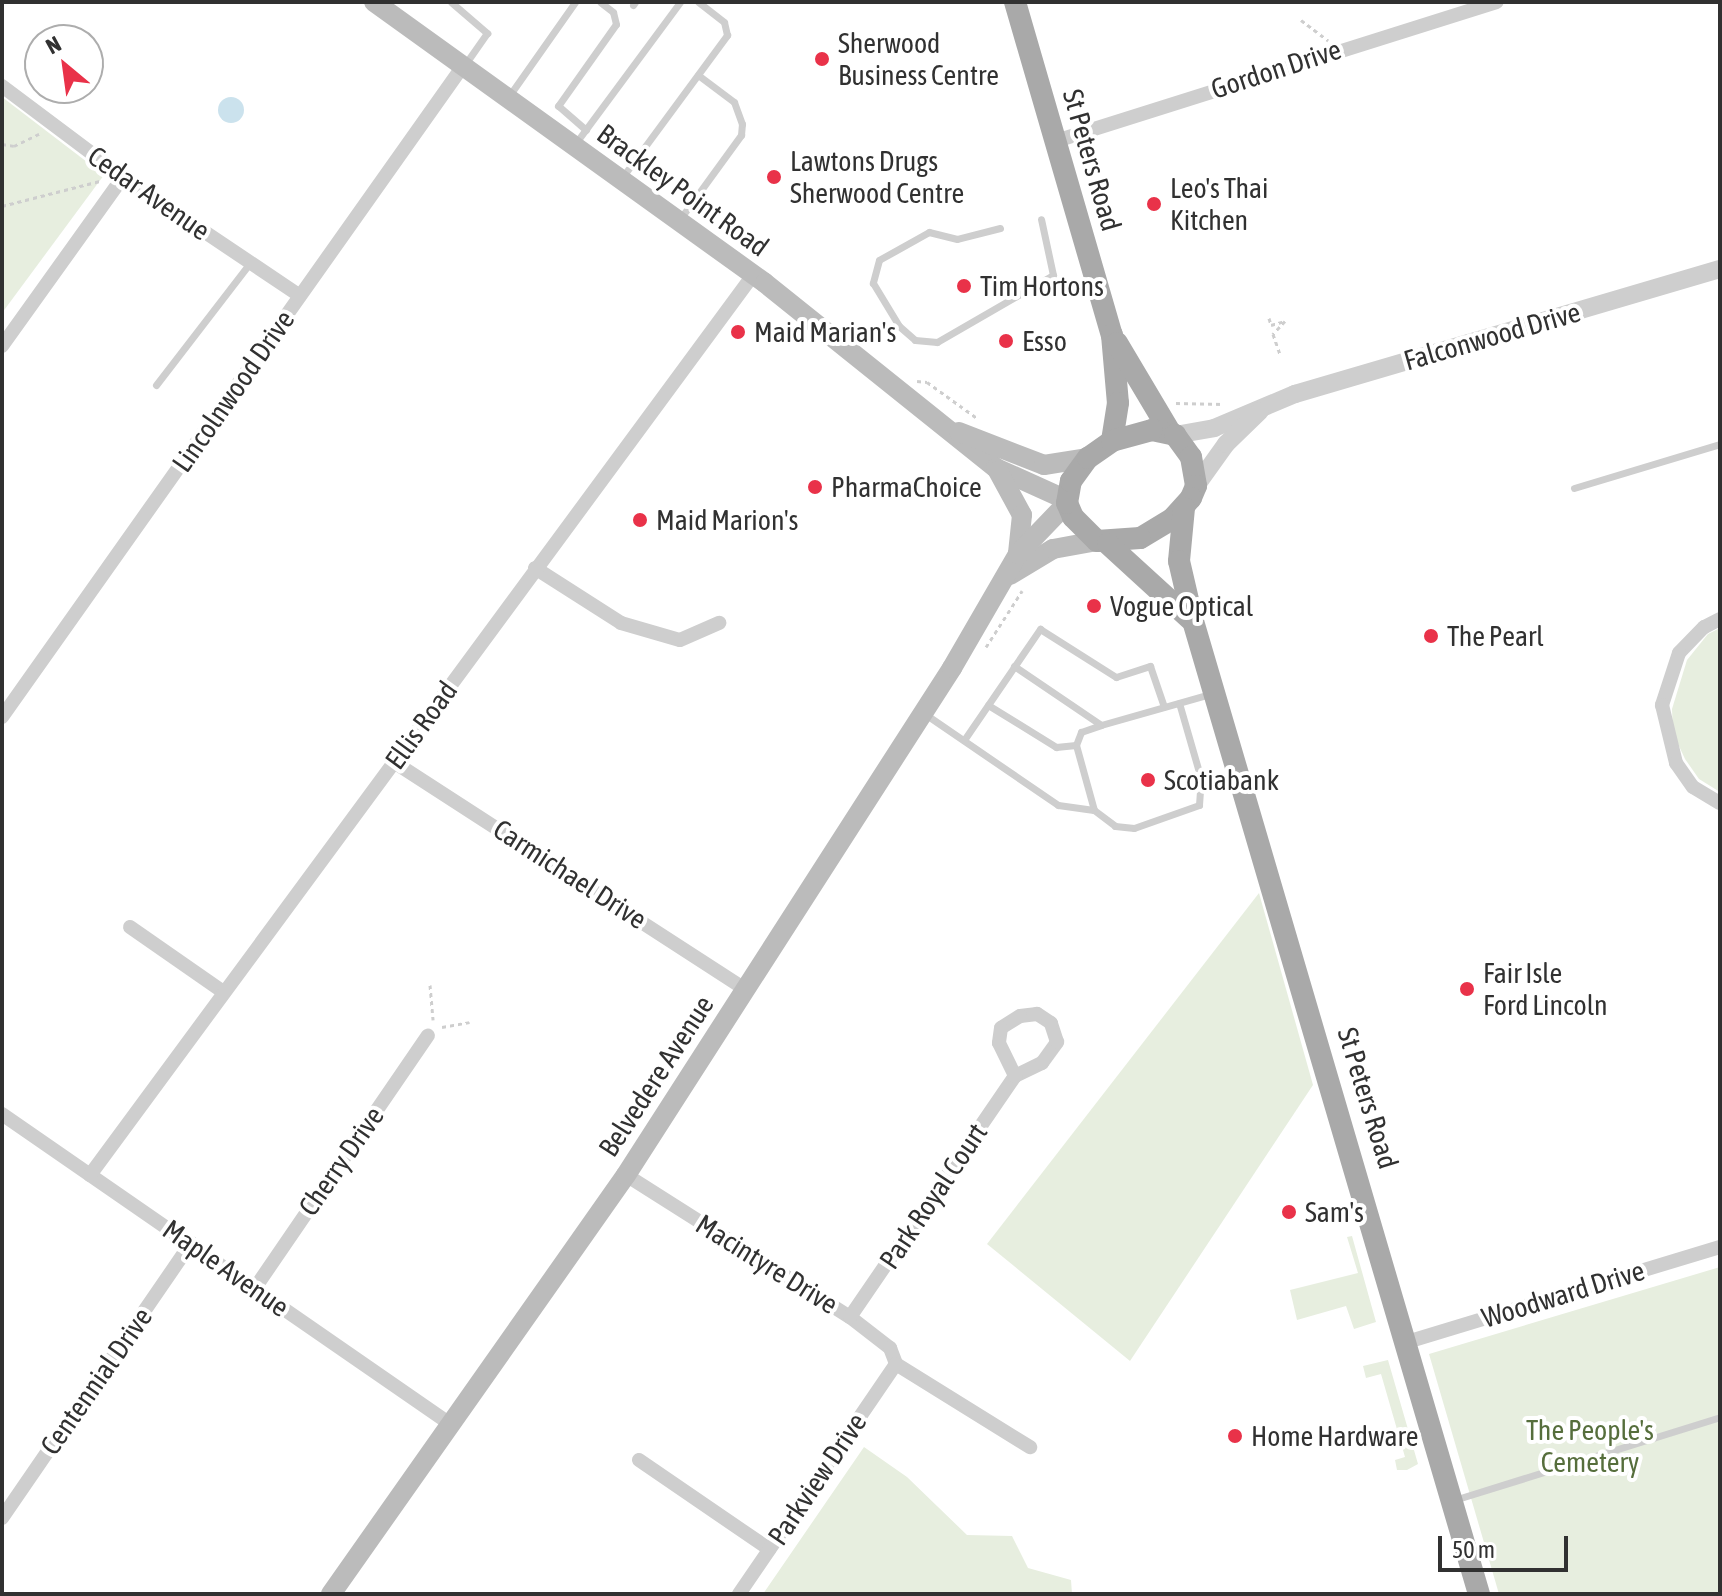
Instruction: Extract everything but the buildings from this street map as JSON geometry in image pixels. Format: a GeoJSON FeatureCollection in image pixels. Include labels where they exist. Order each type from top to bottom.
{"type":"FeatureCollection","features":[{"type":"Feature","properties":{"kind":"main road","name":"Brackley Point Road"},"geometry":{"type":"LineString","coordinates":[[374,2],[508,98],[580,138],[620,179],[753,275],[955,430],[996,468],[1067,502]]}},
{"type":"Feature","properties":{"kind":"main road","name":"St Peters Road"},"geometry":{"type":"LineString","coordinates":[[1015,2],[1112,335],[1118,403],[1112,441]]}},
{"type":"Feature","properties":{"kind":"main road","name":"St Peters Road"},"geometry":{"type":"LineString","coordinates":[[1112,335],[1172,433]]}},
{"type":"Feature","properties":{"kind":"main road","name":"Brackley Point Road"},"geometry":{"type":"LineString","coordinates":[[955,430],[1036,463],[1057,465],[1088,458]]}},
{"type":"Feature","properties":{"kind":"main road"},"geometry":{"type":"LineString","coordinates":[[1131,433],[1172,433],[1191,457],[1196,486],[1184,508],[1156,531],[1103,543],[1082,530],[1067,502],[1071,481],[1088,458],[1112,441],[1131,433]]}},
{"type":"Feature","properties":{"kind":"main road"},"geometry":{"type":"LineString","coordinates":[[996,468],[1022,515],[1018,554]]}},
{"type":"Feature","properties":{"kind":"main road","name":"Belvedere Avenue"},"geometry":{"type":"LineString","coordinates":[[331,1594],[626,1175],[924,713],[1010,575],[1018,554],[1067,502]]}},
{"type":"Feature","properties":{"kind":"main road","name":"St Peters Road"},"geometry":{"type":"LineString","coordinates":[[1184,508],[1179,561],[1193,621],[1217,692],[1479,1594]]}},
{"type":"Feature","properties":{"kind":"main road","name":"St Peters Road"},"geometry":{"type":"LineString","coordinates":[[1103,543],[1193,621]]}},
{"type":"Feature","properties":{"kind":"main road","name":"Belvedere Avenue"},"geometry":{"type":"LineString","coordinates":[[1010,575],[1053,549],[1103,543]]}},
{"type":"Feature","properties":{"kind":"street","name":"Gordon Drive"},"geometry":{"type":"LineString","coordinates":[[1056,141],[1331,51],[1497,2]]}},
{"type":"Feature","properties":{"kind":"street","name":"Lincolnwood Drive"},"geometry":{"type":"LineString","coordinates":[[2,717],[463,66]]}},
{"type":"Feature","properties":{"kind":"street","name":"Cedar Avenue"},"geometry":{"type":"LineString","coordinates":[[2,86],[123,177],[300,296]]}},
{"type":"Feature","properties":{"kind":"street"},"geometry":{"type":"LineString","coordinates":[[2,346],[123,177]]}},
{"type":"Feature","properties":{"kind":"street","name":"Falconwood Drive"},"geometry":{"type":"LineString","coordinates":[[1172,433],[1214,428],[1265,406],[1720,269]]}},
{"type":"Feature","properties":{"kind":"street","name":"Ellis Road"},"geometry":{"type":"LineString","coordinates":[[90,1175],[222,991],[753,275]]}},
{"type":"Feature","properties":{"kind":"street","name":"Falconwood Drive"},"geometry":{"type":"LineString","coordinates":[[1196,486],[1226,444],[1265,406]]}},
{"type":"Feature","properties":{"kind":"street"},"geometry":{"type":"LineString","coordinates":[[535,568],[621,623],[680,640],[719,623]]}},
{"type":"Feature","properties":{"kind":"street"},"geometry":{"type":"LineString","coordinates":[[1720,619],[1704,627],[1679,653],[1662,705],[1676,763],[1693,787],[1720,803]]}},
{"type":"Feature","properties":{"kind":"street","name":"Carmichael Drive"},"geometry":{"type":"LineString","coordinates":[[394,762],[745,989]]}},
{"type":"Feature","properties":{"kind":"street"},"geometry":{"type":"LineString","coordinates":[[130,927],[222,991]]}},
{"type":"Feature","properties":{"kind":"street","name":"Park Royal Court"},"geometry":{"type":"LineString","coordinates":[[850,1317],[1015,1076],[1042,1063],[1057,1042],[1051,1023],[1037,1014],[1020,1016],[1001,1028],[999,1043],[1015,1076]]}},
{"type":"Feature","properties":{"kind":"street","name":"Cherry Drive"},"geometry":{"type":"LineString","coordinates":[[255,1288],[428,1035]]}},
{"type":"Feature","properties":{"kind":"street","name":"Maple Avenue"},"geometry":{"type":"LineString","coordinates":[[2,1114],[450,1424]]}},
{"type":"Feature","properties":{"kind":"street","name":"Macintyre Drive"},"geometry":{"type":"LineString","coordinates":[[626,1175],[850,1317],[890,1348],[896,1364]]}},
{"type":"Feature","properties":{"kind":"street","name":"Centennial Drive"},"geometry":{"type":"LineString","coordinates":[[2,1518],[191,1243]]}},
{"type":"Feature","properties":{"kind":"street","name":"Woodward Drive"},"geometry":{"type":"LineString","coordinates":[[1407,1342],[1720,1247]]}},
{"type":"Feature","properties":{"kind":"street"},"geometry":{"type":"LineString","coordinates":[[896,1364],[1030,1447]]}},
{"type":"Feature","properties":{"kind":"street","name":"Parkview Drive"},"geometry":{"type":"LineString","coordinates":[[739,1594],[896,1364]]}},
{"type":"Feature","properties":{"kind":"street"},"geometry":{"type":"LineString","coordinates":[[639,1460],[769,1549]]}},
{"type":"Feature","properties":{"kind":"lane"},"geometry":{"type":"LineString","coordinates":[[451,2],[487,33],[463,66]]}},
{"type":"Feature","properties":{"kind":"lane"},"geometry":{"type":"LineString","coordinates":[[508,98],[575,2]]}},
{"type":"Feature","properties":{"kind":"lane"},"geometry":{"type":"LineString","coordinates":[[600,2],[613,12],[616,24],[558,106],[580,138],[680,2]]}},
{"type":"Feature","properties":{"kind":"lane"},"geometry":{"type":"LineString","coordinates":[[620,179],[727,35],[728,27],[698,2]]}},
{"type":"Feature","properties":{"kind":"lane"},"geometry":{"type":"LineString","coordinates":[[678,221],[741,135],[742,124],[734,102],[698,75]]}},
{"type":"Feature","properties":{"kind":"lane"},"geometry":{"type":"LineString","coordinates":[[1000,228],[957,239],[929,232],[879,260],[873,283],[899,326],[915,340],[937,342],[1053,275],[1041,219]]}},
{"type":"Feature","properties":{"kind":"lane"},"geometry":{"type":"LineString","coordinates":[[156,385],[251,263]]}},
{"type":"Feature","properties":{"kind":"lane"},"geometry":{"type":"LineString","coordinates":[[1574,488],[1720,444]]}},
{"type":"Feature","properties":{"kind":"lane"},"geometry":{"type":"LineString","coordinates":[[964,740],[1040,629],[1116,677],[1150,666],[1164,707]]}},
{"type":"Feature","properties":{"kind":"lane"},"geometry":{"type":"LineString","coordinates":[[1014,666],[1101,725]]}},
{"type":"Feature","properties":{"kind":"lane"},"geometry":{"type":"LineString","coordinates":[[1094,810],[1076,745],[1081,732],[1217,692]]}},
{"type":"Feature","properties":{"kind":"lane"},"geometry":{"type":"LineString","coordinates":[[924,713],[1058,805],[1094,810],[1115,826],[1134,828],[1199,805],[1201,779],[1179,703]]}},
{"type":"Feature","properties":{"kind":"lane"},"geometry":{"type":"LineString","coordinates":[[988,705],[1056,747],[1076,745]]}},
{"type":"Feature","properties":{"kind":"lane"},"geometry":{"type":"LineString","coordinates":[[1452,1501],[1720,1417]]}},
{"type":"Feature","properties":{"kind":"path"},"geometry":{"type":"LineString","coordinates":[[1301,20],[1327,38],[1331,51]]}},
{"type":"Feature","properties":{"kind":"path"},"geometry":{"type":"LineString","coordinates":[[2,144],[33,140],[51,123]]}},
{"type":"Feature","properties":{"kind":"path"},"geometry":{"type":"LineString","coordinates":[[2,206],[123,177]]}},
{"type":"Feature","properties":{"kind":"path"},"geometry":{"type":"LineString","coordinates":[[1269,318],[1280,354]]}},
{"type":"Feature","properties":{"kind":"path"},"geometry":{"type":"LineString","coordinates":[[1271,325],[1285,321],[1286,325],[1273,334]]}},
{"type":"Feature","properties":{"kind":"path"},"geometry":{"type":"LineString","coordinates":[[899,390],[918,380],[927,382],[985,424]]}},
{"type":"Feature","properties":{"kind":"path"},"geometry":{"type":"LineString","coordinates":[[1166,397],[1188,407],[1208,402]]}},
{"type":"Feature","properties":{"kind":"path"},"geometry":{"type":"LineString","coordinates":[[428,1035],[434,1016],[430,985]]}},
{"type":"Feature","properties":{"kind":"path"},"geometry":{"type":"LineString","coordinates":[[428,1035],[444,1025],[470,1022]]}},
{"type":"Feature","properties":{"kind":"green space"},"geometry":{"type":"Polygon","coordinates":[[[2,97],[104,175],[2,313],[2,97]]]}},
{"type":"Feature","properties":{"kind":"green space"},"geometry":{"type":"Polygon","coordinates":[[[1720,628],[1720,792],[1699,779],[1685,759],[1673,733],[1672,709],[1687,660],[1708,634],[1720,628]]]}},
{"type":"Feature","properties":{"kind":"green space"},"geometry":{"type":"Polygon","coordinates":[[[1259,893],[1313,1085],[1130,1361],[987,1244],[1259,893]]]}},
{"type":"Feature","properties":{"kind":"green space"},"geometry":{"type":"Polygon","coordinates":[[[1352,1236],[1376,1322],[1354,1329],[1346,1306],[1297,1320],[1290,1290],[1358,1273],[1347,1237],[1352,1236]]]}},
{"type":"Feature","properties":{"kind":"green space","name":"The People's Cemetery"},"geometry":{"type":"Polygon","coordinates":[[[1720,1267],[1720,1594],[1499,1594],[1429,1354],[1720,1267]]]}},
{"type":"Feature","properties":{"kind":"green space"},"geometry":{"type":"Polygon","coordinates":[[[1388,1360],[1418,1464],[1407,1470],[1397,1470],[1395,1460],[1405,1457],[1381,1374],[1366,1378],[1363,1366],[1388,1360]]]}},
{"type":"Feature","properties":{"kind":"green space"},"geometry":{"type":"Polygon","coordinates":[[[864,1447],[907,1477],[967,1535],[1012,1536],[1028,1568],[1071,1580],[1072,1594],[763,1594],[864,1447]]]}},
{"type":"Feature","properties":{"kind":"water"},"geometry":{"type":"Polygon","coordinates":[[[231,97],[240,101],[244,110],[240,119],[231,123],[222,119],[218,110],[222,101],[231,97]]]}},
{"type":"Feature","properties":{"kind":"place","name":"Sherwood Business Centre"},"geometry":{"type":"Point","coordinates":[822,59]}},
{"type":"Feature","properties":{"kind":"place","name":"Lawtons Drugs Sherwood Centre"},"geometry":{"type":"Point","coordinates":[774,177]}},
{"type":"Feature","properties":{"kind":"place","name":"Leo's Thai Kitchen"},"geometry":{"type":"Point","coordinates":[1154,204]}},
{"type":"Feature","properties":{"kind":"place","name":"Tim Hortons"},"geometry":{"type":"Point","coordinates":[964,286]}},
{"type":"Feature","properties":{"kind":"place","name":"Maid Marian's"},"geometry":{"type":"Point","coordinates":[738,332]}},
{"type":"Feature","properties":{"kind":"place","name":"Esso"},"geometry":{"type":"Point","coordinates":[1006,341]}},
{"type":"Feature","properties":{"kind":"place","name":"PharmaChoice"},"geometry":{"type":"Point","coordinates":[815,487]}},
{"type":"Feature","properties":{"kind":"place","name":"Maid Marion's"},"geometry":{"type":"Point","coordinates":[640,520]}},
{"type":"Feature","properties":{"kind":"place","name":"Vogue Optical"},"geometry":{"type":"Point","coordinates":[1094,606]}},
{"type":"Feature","properties":{"kind":"place","name":"The Pearl"},"geometry":{"type":"Point","coordinates":[1431,636]}},
{"type":"Feature","properties":{"kind":"place","name":"Scotiabank"},"geometry":{"type":"Point","coordinates":[1148,780]}},
{"type":"Feature","properties":{"kind":"place","name":"Fair Isle Ford Lincoln"},"geometry":{"type":"Point","coordinates":[1467,989]}},
{"type":"Feature","properties":{"kind":"place","name":"Sam's"},"geometry":{"type":"Point","coordinates":[1289,1212]}},
{"type":"Feature","properties":{"kind":"place","name":"Home Hardware"},"geometry":{"type":"Point","coordinates":[1235,1436]}}]}
